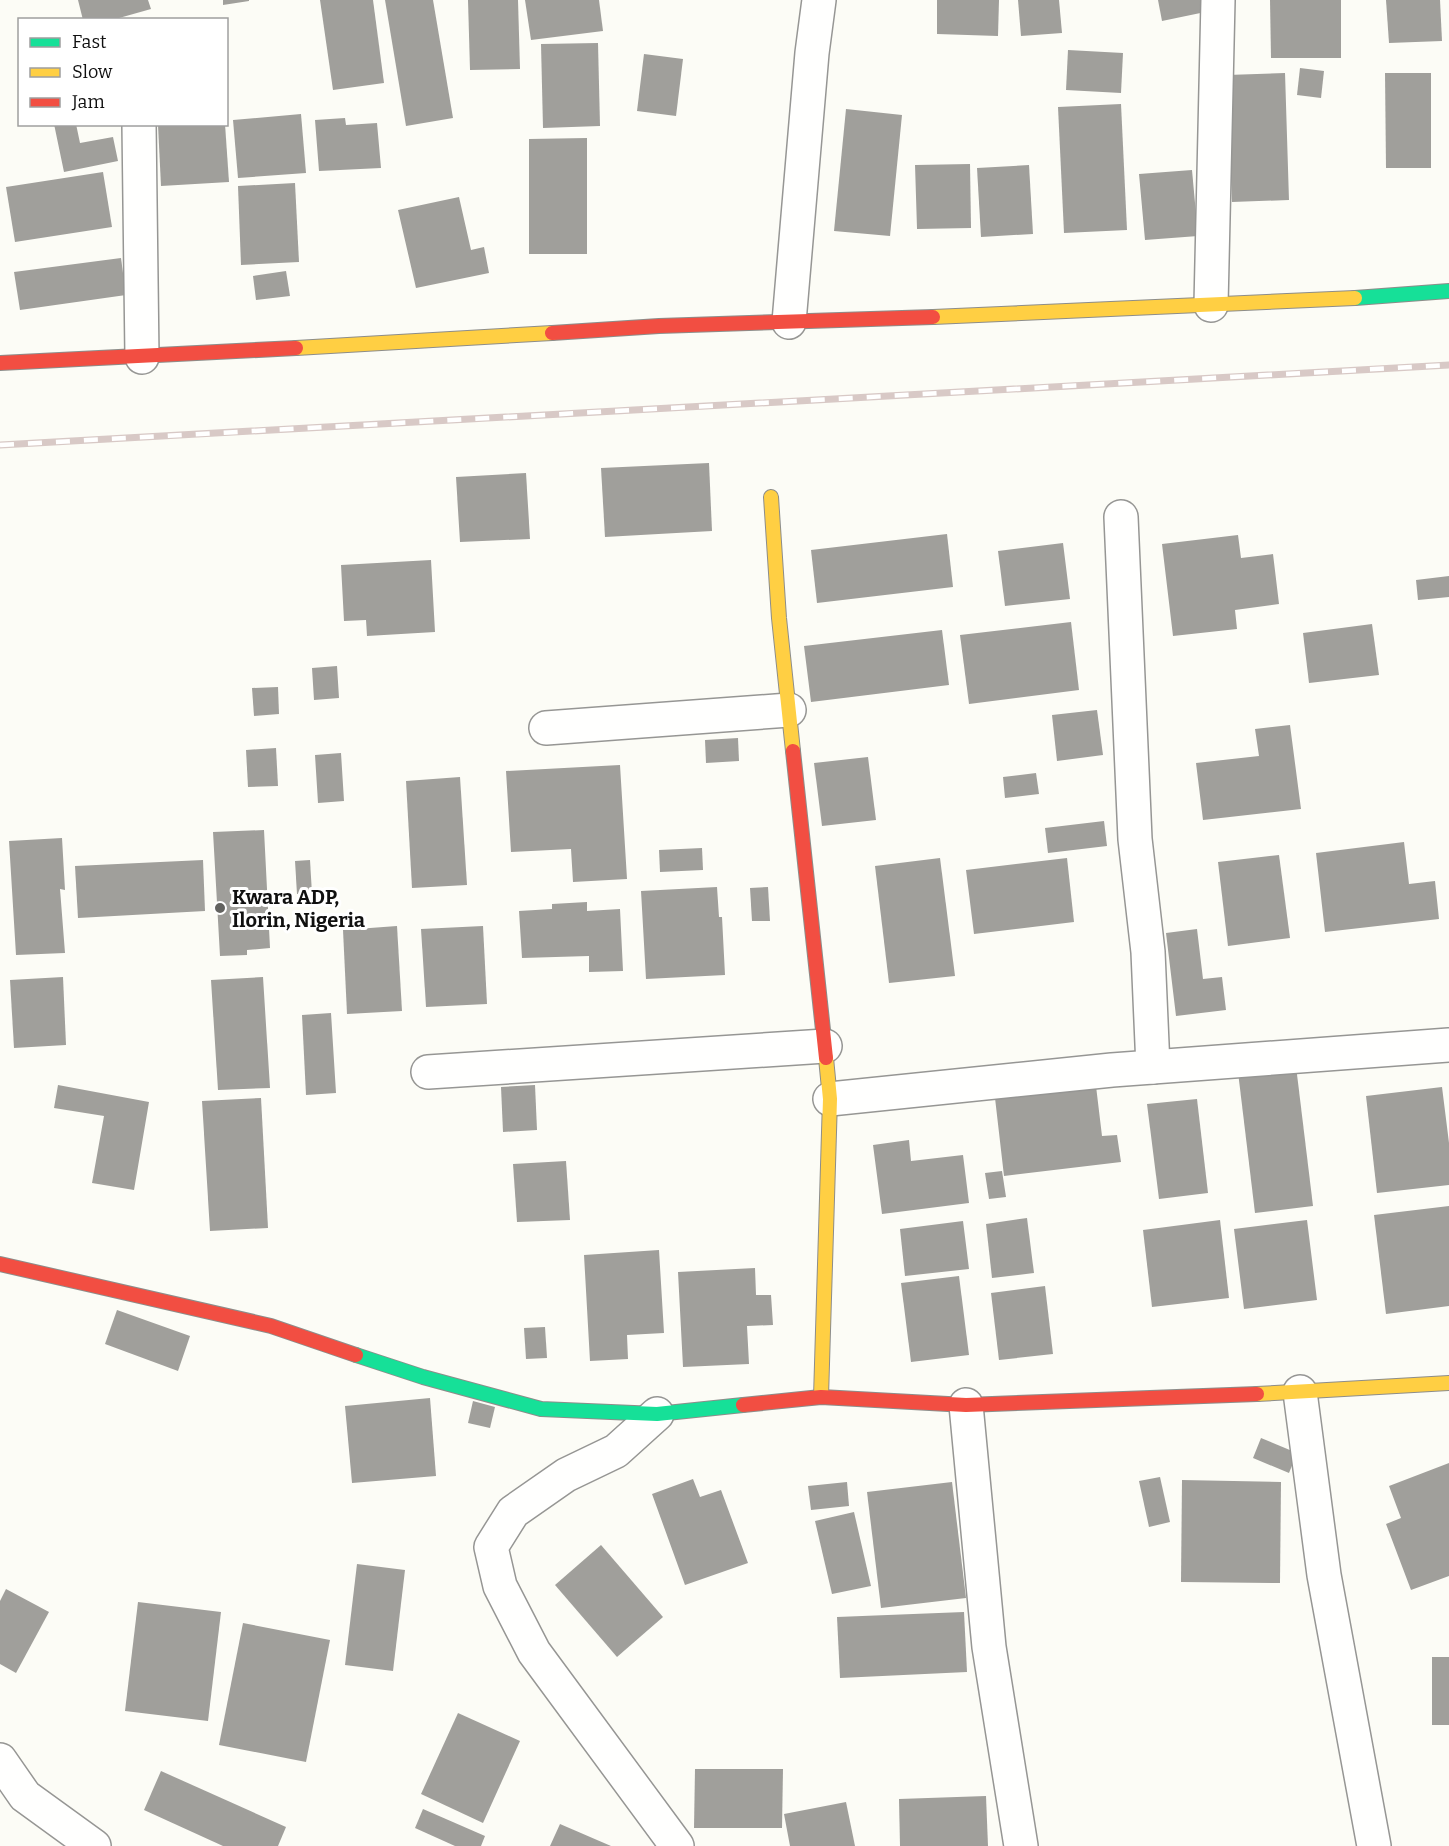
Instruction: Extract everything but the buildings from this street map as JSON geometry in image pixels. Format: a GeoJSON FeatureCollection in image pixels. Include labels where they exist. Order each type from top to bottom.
{"type":"FeatureCollection","features":[{"type":"Feature","properties":{"kind":"street"},"geometry":{"type":"LineString","coordinates":[[789,322],[812,52],[819,0]]}},
{"type":"Feature","properties":{"kind":"street"},"geometry":{"type":"LineString","coordinates":[[1211,305],[1218,0]]}},
{"type":"Feature","properties":{"kind":"street"},"geometry":{"type":"LineString","coordinates":[[139,126],[142,357]]}},
{"type":"Feature","properties":{"kind":"street"},"geometry":{"type":"LineString","coordinates":[[0,363],[142,357],[659,326],[1033,314],[1357,298],[1449,291]]}},
{"type":"Feature","properties":{"kind":"street"},"geometry":{"type":"LineString","coordinates":[[771,497],[779,618],[831,1099],[821,1397]]}},
{"type":"Feature","properties":{"kind":"street"},"geometry":{"type":"LineString","coordinates":[[1121,517],[1135,839],[1148,952],[1153,1066]]}},
{"type":"Feature","properties":{"kind":"street"},"geometry":{"type":"LineString","coordinates":[[546,728],[789,710]]}},
{"type":"Feature","properties":{"kind":"street"},"geometry":{"type":"LineString","coordinates":[[831,1099],[1153,1066],[1449,1045]]}},
{"type":"Feature","properties":{"kind":"street"},"geometry":{"type":"LineString","coordinates":[[428,1072],[825,1046]]}},
{"type":"Feature","properties":{"kind":"street"},"geometry":{"type":"LineString","coordinates":[[0,1264],[271,1326],[423,1377],[541,1409],[657,1414],[821,1397],[966,1405],[1300,1392],[1449,1383]]}},
{"type":"Feature","properties":{"kind":"street"},"geometry":{"type":"LineString","coordinates":[[1300,1392],[1324,1575],[1374,1846]]}},
{"type":"Feature","properties":{"kind":"street"},"geometry":{"type":"LineString","coordinates":[[966,1405],[989,1647],[1021,1846]]}},
{"type":"Feature","properties":{"kind":"street"},"geometry":{"type":"LineString","coordinates":[[657,1414],[616,1451],[566,1475],[513,1512],[491,1547],[500,1586],[534,1652],[677,1846]]}},
{"type":"Feature","properties":{"kind":"street"},"geometry":{"type":"LineString","coordinates":[[0,1760],[25,1796],[94,1846]]}},
{"type":"Feature","properties":{"kind":"railway"},"geometry":{"type":"LineString","coordinates":[[0,445],[1449,365]]}},
{"type":"Feature","properties":{"kind":"traffic: fast"},"geometry":{"type":"LineString","coordinates":[[1355,298],[1449,291]]}},
{"type":"Feature","properties":{"kind":"traffic: fast"},"geometry":{"type":"LineString","coordinates":[[356,1355],[423,1377],[541,1409],[657,1414],[743,1405]]}},
{"type":"Feature","properties":{"kind":"traffic: slow"},"geometry":{"type":"LineString","coordinates":[[933,317],[1355,298]]}},
{"type":"Feature","properties":{"kind":"traffic: slow"},"geometry":{"type":"LineString","coordinates":[[296,348],[552,333]]}},
{"type":"Feature","properties":{"kind":"traffic: slow"},"geometry":{"type":"LineString","coordinates":[[771,497],[779,618],[793,751]]}},
{"type":"Feature","properties":{"kind":"traffic: slow"},"geometry":{"type":"LineString","coordinates":[[821,1397],[830,1099],[826,1058]]}},
{"type":"Feature","properties":{"kind":"traffic: slow"},"geometry":{"type":"LineString","coordinates":[[1257,1394],[1449,1383]]}},
{"type":"Feature","properties":{"kind":"traffic: jam"},"geometry":{"type":"LineString","coordinates":[[552,333],[659,326],[933,317]]}},
{"type":"Feature","properties":{"kind":"traffic: jam"},"geometry":{"type":"LineString","coordinates":[[0,363],[296,348]]}},
{"type":"Feature","properties":{"kind":"traffic: jam"},"geometry":{"type":"LineString","coordinates":[[793,751],[826,1058]]}},
{"type":"Feature","properties":{"kind":"traffic: jam"},"geometry":{"type":"LineString","coordinates":[[0,1264],[271,1326],[356,1355]]}},
{"type":"Feature","properties":{"kind":"traffic: jam"},"geometry":{"type":"LineString","coordinates":[[743,1405],[821,1397],[966,1405],[1257,1394]]}},
{"type":"Feature","properties":{"kind":"place","name":"Kwara ADP, Ilorin, Nigeria"},"geometry":{"type":"Point","coordinates":[220,908]}}]}
